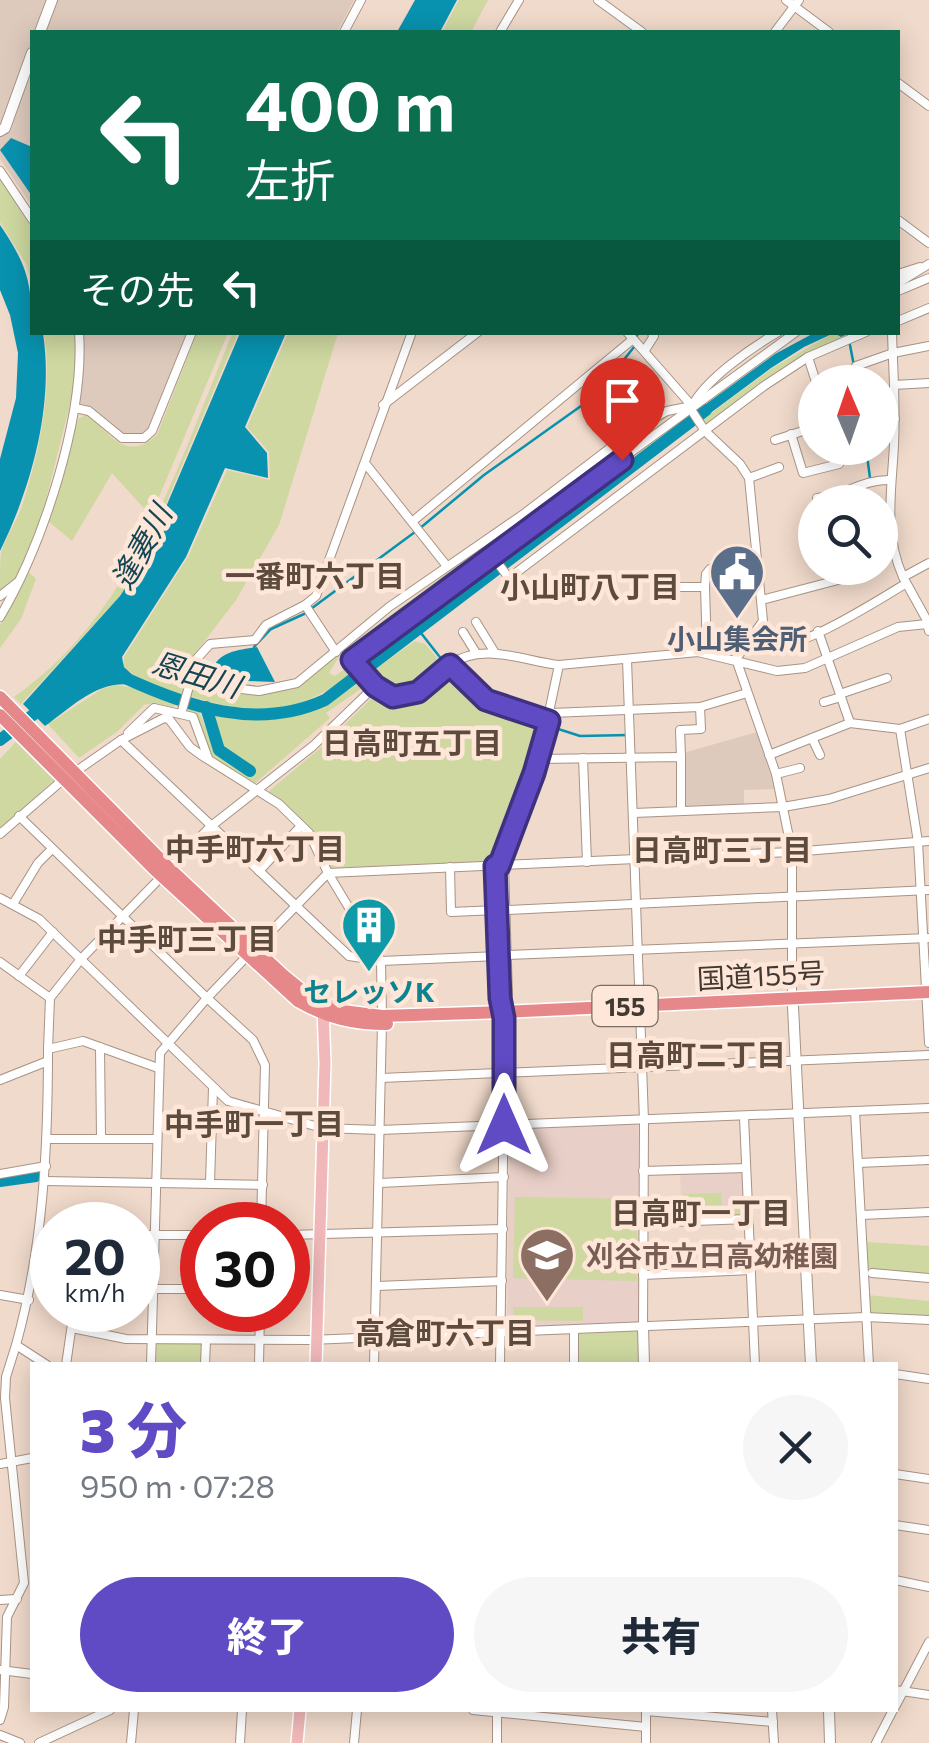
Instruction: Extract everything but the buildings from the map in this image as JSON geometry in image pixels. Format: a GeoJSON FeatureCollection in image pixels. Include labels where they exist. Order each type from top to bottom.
{"type":"FeatureCollection","features":[{"type":"Feature","properties":{"kind":"highway","name":"国道155号"},"geometry":{"type":"LineString","coordinates":[[0,697],[167,872],[298,1001],[344,1021],[927,997]]}},
{"type":"Feature","properties":{"kind":"highway","name":"国道155号"},"geometry":{"type":"LineString","coordinates":[[0,714],[69,772]]}},
{"type":"Feature","properties":{"kind":"main road"},"geometry":{"type":"LineString","coordinates":[[316,1362],[325,1063],[323,1009]]}},
{"type":"Feature","properties":{"kind":"main road"},"geometry":{"type":"LineString","coordinates":[[297,1743],[300,1712]]}},
{"type":"Feature","properties":{"kind":"street"},"geometry":{"type":"LineString","coordinates":[[41,30],[52,0]]}},
{"type":"Feature","properties":{"kind":"street"},"geometry":{"type":"LineString","coordinates":[[345,30],[361,0]]}},
{"type":"Feature","properties":{"kind":"street"},"geometry":{"type":"LineString","coordinates":[[501,30],[519,0]]}},
{"type":"Feature","properties":{"kind":"street"},"geometry":{"type":"LineString","coordinates":[[598,0],[639,30]]}},
{"type":"Feature","properties":{"kind":"street"},"geometry":{"type":"LineString","coordinates":[[786,0],[796,3],[827,30]]}},
{"type":"Feature","properties":{"kind":"street"},"geometry":{"type":"LineString","coordinates":[[776,30],[796,3]]}},
{"type":"Feature","properties":{"kind":"street"},"geometry":{"type":"LineString","coordinates":[[0,131],[5,128],[30,59]]}},
{"type":"Feature","properties":{"kind":"street"},"geometry":{"type":"LineString","coordinates":[[900,84],[929,106]]}},
{"type":"Feature","properties":{"kind":"street"},"geometry":{"type":"LineString","coordinates":[[0,172],[30,216]]}},
{"type":"Feature","properties":{"kind":"street"},"geometry":{"type":"LineString","coordinates":[[900,221],[929,243]]}},
{"type":"Feature","properties":{"kind":"street"},"geometry":{"type":"LineString","coordinates":[[900,273],[929,264],[900,282]]}},
{"type":"Feature","properties":{"kind":"street"},"geometry":{"type":"LineString","coordinates":[[900,290],[929,278]]}},
{"type":"Feature","properties":{"kind":"street"},"geometry":{"type":"LineString","coordinates":[[900,320],[929,308]]}},
{"type":"Feature","properties":{"kind":"street"},"geometry":{"type":"LineString","coordinates":[[0,616],[22,579],[47,510],[75,408],[80,335]]}},
{"type":"Feature","properties":{"kind":"street"},"geometry":{"type":"LineString","coordinates":[[75,408],[90,411],[122,438],[144,438],[152,431],[191,335]]}},
{"type":"Feature","properties":{"kind":"street"},"geometry":{"type":"LineString","coordinates":[[411,335],[316,596],[307,609],[266,625],[256,640],[210,644],[186,669],[184,676],[190,683],[238,690],[297,682],[446,564],[525,513],[639,426],[667,412],[691,407]]}},
{"type":"Feature","properties":{"kind":"street"},"geometry":{"type":"LineString","coordinates":[[383,405],[474,335]]}},
{"type":"Feature","properties":{"kind":"street"},"geometry":{"type":"LineString","coordinates":[[691,407],[698,393],[730,365],[774,335]]}},
{"type":"Feature","properties":{"kind":"street"},"geometry":{"type":"LineString","coordinates":[[792,335],[352,660],[373,684],[393,697],[418,692],[461,656],[476,653],[559,665],[708,652],[790,671],[898,627],[928,626],[904,580],[892,546],[888,508],[892,465]]}},
{"type":"Feature","properties":{"kind":"street"},"geometry":{"type":"LineString","coordinates":[[491,554],[509,578],[808,357],[859,335]]}},
{"type":"Feature","properties":{"kind":"street"},"geometry":{"type":"LineString","coordinates":[[892,335],[893,365]]}},
{"type":"Feature","properties":{"kind":"street"},"geometry":{"type":"LineString","coordinates":[[417,526],[635,342],[691,407],[704,432],[740,464],[749,478],[763,621],[736,659]]}},
{"type":"Feature","properties":{"kind":"street"},"geometry":{"type":"LineString","coordinates":[[859,365],[929,346]]}},
{"type":"Feature","properties":{"kind":"street"},"geometry":{"type":"LineString","coordinates":[[808,357],[811,365]]}},
{"type":"Feature","properties":{"kind":"street"},"geometry":{"type":"LineString","coordinates":[[898,385],[929,384]]}},
{"type":"Feature","properties":{"kind":"street"},"geometry":{"type":"LineString","coordinates":[[775,440],[798,432]]}},
{"type":"Feature","properties":{"kind":"street"},"geometry":{"type":"LineString","coordinates":[[791,434],[798,459]]}},
{"type":"Feature","properties":{"kind":"street"},"geometry":{"type":"LineString","coordinates":[[365,463],[446,564]]}},
{"type":"Feature","properties":{"kind":"street"},"geometry":{"type":"LineString","coordinates":[[800,465],[802,473],[835,465]]}},
{"type":"Feature","properties":{"kind":"street"},"geometry":{"type":"LineString","coordinates":[[749,478],[780,467]]}},
{"type":"Feature","properties":{"kind":"street"},"geometry":{"type":"LineString","coordinates":[[855,485],[891,480]]}},
{"type":"Feature","properties":{"kind":"street"},"geometry":{"type":"LineString","coordinates":[[756,634],[786,643],[800,641],[868,608],[929,563]]}},
{"type":"Feature","properties":{"kind":"street"},"geometry":{"type":"LineString","coordinates":[[708,652],[706,574],[710,569],[760,573]]}},
{"type":"Feature","properties":{"kind":"street"},"geometry":{"type":"LineString","coordinates":[[0,596],[22,579]]}},
{"type":"Feature","properties":{"kind":"street"},"geometry":{"type":"LineString","coordinates":[[762,600],[819,585]]}},
{"type":"Feature","properties":{"kind":"street"},"geometry":{"type":"LineString","coordinates":[[670,587],[705,587]]}},
{"type":"Feature","properties":{"kind":"street"},"geometry":{"type":"LineString","coordinates":[[307,609],[336,652]]}},
{"type":"Feature","properties":{"kind":"street"},"geometry":{"type":"LineString","coordinates":[[476,622],[494,653]]}},
{"type":"Feature","properties":{"kind":"street"},"geometry":{"type":"LineString","coordinates":[[818,631],[850,723]]}},
{"type":"Feature","properties":{"kind":"street"},"geometry":{"type":"LineString","coordinates":[[463,632],[476,653]]}},
{"type":"Feature","properties":{"kind":"street"},"geometry":{"type":"LineString","coordinates":[[736,659],[776,774],[792,852],[790,944],[811,1362]]}},
{"type":"Feature","properties":{"kind":"street"},"geometry":{"type":"LineString","coordinates":[[627,660],[644,1120],[644,1362]]}},
{"type":"Feature","properties":{"kind":"street"},"geometry":{"type":"LineString","coordinates":[[500,1362],[504,1015],[499,865],[539,759],[559,665]]}},
{"type":"Feature","properties":{"kind":"street"},"geometry":{"type":"LineString","coordinates":[[448,667],[486,700],[549,721],[629,710],[700,707],[747,694]]}},
{"type":"Feature","properties":{"kind":"street"},"geometry":{"type":"LineString","coordinates":[[824,702],[887,678]]}},
{"type":"Feature","properties":{"kind":"street"},"geometry":{"type":"LineString","coordinates":[[181,714],[190,683]]}},
{"type":"Feature","properties":{"kind":"street"},"geometry":{"type":"LineString","coordinates":[[43,1202],[50,998],[81,959],[210,827],[313,746],[373,684]]}},
{"type":"Feature","properties":{"kind":"street"},"geometry":{"type":"LineString","coordinates":[[681,810],[680,730],[701,729],[700,707]]}},
{"type":"Feature","properties":{"kind":"street"},"geometry":{"type":"LineString","coordinates":[[121,740],[150,710],[161,708],[196,721],[209,760]]}},
{"type":"Feature","properties":{"kind":"street"},"geometry":{"type":"LineString","coordinates":[[0,834],[69,772],[164,718],[170,719],[190,746],[279,804],[309,832],[381,961],[382,1078],[374,1362]]}},
{"type":"Feature","properties":{"kind":"street"},"geometry":{"type":"LineString","coordinates":[[769,755],[850,723],[900,729],[929,719]]}},
{"type":"Feature","properties":{"kind":"street"},"geometry":{"type":"LineString","coordinates":[[900,729],[925,890],[929,1043]]}},
{"type":"Feature","properties":{"kind":"street"},"geometry":{"type":"LineString","coordinates":[[812,738],[820,755]]}},
{"type":"Feature","properties":{"kind":"street"},"geometry":{"type":"LineString","coordinates":[[121,740],[340,950],[358,960],[926,938]]}},
{"type":"Feature","properties":{"kind":"street"},"geometry":{"type":"LineString","coordinates":[[539,759],[681,757]]}},
{"type":"Feature","properties":{"kind":"street"},"geometry":{"type":"LineString","coordinates":[[583,758],[587,862]]}},
{"type":"Feature","properties":{"kind":"street"},"geometry":{"type":"LineString","coordinates":[[776,774],[800,768]]}},
{"type":"Feature","properties":{"kind":"street"},"geometry":{"type":"LineString","coordinates":[[634,813],[783,807],[829,800],[929,768]]}},
{"type":"Feature","properties":{"kind":"street"},"geometry":{"type":"LineString","coordinates":[[20,816],[260,1051],[265,1111],[262,1202]]}},
{"type":"Feature","properties":{"kind":"street"},"geometry":{"type":"LineString","coordinates":[[258,872],[301,826]]}},
{"type":"Feature","properties":{"kind":"street"},"geometry":{"type":"LineString","coordinates":[[156,1202],[160,1052],[328,872],[792,852],[929,841]]}},
{"type":"Feature","properties":{"kind":"street"},"geometry":{"type":"LineString","coordinates":[[13,904],[38,863],[52,849]]}},
{"type":"Feature","properties":{"kind":"street"},"geometry":{"type":"LineString","coordinates":[[450,867],[451,912],[925,890]]}},
{"type":"Feature","properties":{"kind":"street"},"geometry":{"type":"LineString","coordinates":[[0,898],[34,912],[228,1101],[322,1128],[380,1130],[929,1108]]}},
{"type":"Feature","properties":{"kind":"street"},"geometry":{"type":"LineString","coordinates":[[19,976],[53,932]]}},
{"type":"Feature","properties":{"kind":"street"},"geometry":{"type":"LineString","coordinates":[[0,962],[50,998]]}},
{"type":"Feature","properties":{"kind":"street"},"geometry":{"type":"LineString","coordinates":[[48,1049],[83,1041],[158,1068]]}},
{"type":"Feature","properties":{"kind":"street"},"geometry":{"type":"LineString","coordinates":[[100,1047],[100,1138]]}},
{"type":"Feature","properties":{"kind":"street"},"geometry":{"type":"LineString","coordinates":[[382,1078],[929,1055]]}},
{"type":"Feature","properties":{"kind":"street"},"geometry":{"type":"LineString","coordinates":[[0,1080],[48,1060]]}},
{"type":"Feature","properties":{"kind":"street"},"geometry":{"type":"LineString","coordinates":[[210,1183],[213,1086]]}},
{"type":"Feature","properties":{"kind":"street"},"geometry":{"type":"LineString","coordinates":[[855,1110],[869,1362]]}},
{"type":"Feature","properties":{"kind":"street"},"geometry":{"type":"LineString","coordinates":[[744,1117],[754,1362]]}},
{"type":"Feature","properties":{"kind":"street"},"geometry":{"type":"LineString","coordinates":[[47,1139],[157,1138]]}},
{"type":"Feature","properties":{"kind":"street"},"geometry":{"type":"LineString","coordinates":[[858,1163],[929,1160]]}},
{"type":"Feature","properties":{"kind":"street"},"geometry":{"type":"LineString","coordinates":[[0,1174],[46,1166]]}},
{"type":"Feature","properties":{"kind":"street"},"geometry":{"type":"LineString","coordinates":[[643,1171],[746,1168]]}},
{"type":"Feature","properties":{"kind":"street"},"geometry":{"type":"LineString","coordinates":[[380,1182],[504,1177]]}},
{"type":"Feature","properties":{"kind":"street"},"geometry":{"type":"LineString","coordinates":[[45,1181],[263,1184]]}},
{"type":"Feature","properties":{"kind":"street"},"geometry":{"type":"LineString","coordinates":[[860,1215],[929,1212]]}},
{"type":"Feature","properties":{"kind":"street"},"geometry":{"type":"LineString","coordinates":[[644,1223],[748,1220]]}},
{"type":"Feature","properties":{"kind":"street"},"geometry":{"type":"LineString","coordinates":[[310,1236],[503,1229]]}},
{"type":"Feature","properties":{"kind":"street"},"geometry":{"type":"LineString","coordinates":[[643,1275],[750,1270]]}},
{"type":"Feature","properties":{"kind":"street"},"geometry":{"type":"LineString","coordinates":[[872,1273],[929,1278]]}},
{"type":"Feature","properties":{"kind":"street"},"geometry":{"type":"LineString","coordinates":[[377,1286],[502,1281]]}},
{"type":"Feature","properties":{"kind":"street"},"geometry":{"type":"LineString","coordinates":[[0,1720],[4,1707],[4,1618],[24,1583],[2,1398],[30,1294]]}},
{"type":"Feature","properties":{"kind":"street"},"geometry":{"type":"LineString","coordinates":[[0,1295],[29,1300]]}},
{"type":"Feature","properties":{"kind":"street"},"geometry":{"type":"LineString","coordinates":[[85,1332],[152,1340],[317,1340],[866,1317],[929,1320]]}},
{"type":"Feature","properties":{"kind":"street"},"geometry":{"type":"LineString","coordinates":[[574,1329],[574,1362]]}},
{"type":"Feature","properties":{"kind":"street"},"geometry":{"type":"LineString","coordinates":[[66,1362],[71,1332]]}},
{"type":"Feature","properties":{"kind":"street"},"geometry":{"type":"LineString","coordinates":[[150,1362],[152,1332]]}},
{"type":"Feature","properties":{"kind":"street"},"geometry":{"type":"LineString","coordinates":[[259,1362],[260,1332]]}},
{"type":"Feature","properties":{"kind":"street"},"geometry":{"type":"LineString","coordinates":[[205,1362],[206,1340]]}},
{"type":"Feature","properties":{"kind":"street"},"geometry":{"type":"LineString","coordinates":[[16,1345],[42,1362]]}},
{"type":"Feature","properties":{"kind":"street"},"geometry":{"type":"LineString","coordinates":[[898,1374],[929,1379]]}},
{"type":"Feature","properties":{"kind":"street"},"geometry":{"type":"LineString","coordinates":[[0,1464],[30,1458]]}},
{"type":"Feature","properties":{"kind":"street"},"geometry":{"type":"LineString","coordinates":[[898,1474],[929,1479]]}},
{"type":"Feature","properties":{"kind":"street"},"geometry":{"type":"LineString","coordinates":[[18,1510],[30,1508]]}},
{"type":"Feature","properties":{"kind":"street"},"geometry":{"type":"LineString","coordinates":[[898,1525],[929,1530]]}},
{"type":"Feature","properties":{"kind":"street"},"geometry":{"type":"LineString","coordinates":[[22,1556],[30,1558]]}},
{"type":"Feature","properties":{"kind":"street"},"geometry":{"type":"LineString","coordinates":[[898,1581],[929,1587]]}},
{"type":"Feature","properties":{"kind":"street"},"geometry":{"type":"LineString","coordinates":[[0,1600],[17,1598]]}},
{"type":"Feature","properties":{"kind":"street"},"geometry":{"type":"LineString","coordinates":[[929,1642],[899,1691],[929,1694]]}},
{"type":"Feature","properties":{"kind":"street"},"geometry":{"type":"LineString","coordinates":[[3,1671],[30,1674]]}},
{"type":"Feature","properties":{"kind":"street"},"geometry":{"type":"LineString","coordinates":[[131,1743],[134,1712]]}},
{"type":"Feature","properties":{"kind":"street"},"geometry":{"type":"LineString","coordinates":[[240,1743],[242,1712]]}},
{"type":"Feature","properties":{"kind":"street"},"geometry":{"type":"LineString","coordinates":[[354,1743],[357,1712]]}},
{"type":"Feature","properties":{"kind":"street"},"geometry":{"type":"LineString","coordinates":[[496,1712],[497,1743]]}},
{"type":"Feature","properties":{"kind":"street"},"geometry":{"type":"LineString","coordinates":[[505,1712],[646,1727]]}},
{"type":"Feature","properties":{"kind":"street"},"geometry":{"type":"LineString","coordinates":[[646,1712],[646,1743]]}},
{"type":"Feature","properties":{"kind":"street"},"geometry":{"type":"LineString","coordinates":[[667,1712],[773,1722]]}},
{"type":"Feature","properties":{"kind":"street"},"geometry":{"type":"LineString","coordinates":[[772,1712],[774,1743]]}},
{"type":"Feature","properties":{"kind":"street"},"geometry":{"type":"LineString","coordinates":[[829,1712],[830,1743]]}},
{"type":"Feature","properties":{"kind":"street"},"geometry":{"type":"LineString","coordinates":[[876,1743],[892,1712]]}},
{"type":"Feature","properties":{"kind":"street"},"geometry":{"type":"LineString","coordinates":[[39,1743],[93,1713]]}},
{"type":"Feature","properties":{"kind":"street"},"geometry":{"type":"LineString","coordinates":[[0,1735],[20,1743]]}},
{"type":"Feature","properties":{"kind":"shaded area"},"geometry":{"type":"Polygon","coordinates":[[[0,0],[47,0],[37,30],[30,30],[30,47],[0,126],[0,0]]]}},
{"type":"Feature","properties":{"kind":"shaded area"},"geometry":{"type":"Polygon","coordinates":[[[56,0],[354,0],[338,30],[45,30],[56,0]]]}},
{"type":"Feature","properties":{"kind":"shaded area"},"geometry":{"type":"Polygon","coordinates":[[[30,72],[30,203],[0,159],[0,137],[11,131],[30,72]]]}},
{"type":"Feature","properties":{"kind":"shaded area"},"geometry":{"type":"Polygon","coordinates":[[[84,335],[186,335],[150,426],[141,435],[123,434],[91,407],[79,403],[84,335]]]}},
{"type":"Feature","properties":{"kind":"shaded area"},"geometry":{"type":"Polygon","coordinates":[[[757,732],[775,789],[744,790],[744,804],[685,806],[683,753],[757,732]]]}},
{"type":"Feature","properties":{"kind":"shaded area"},"geometry":{"type":"Polygon","coordinates":[[[638,1124],[640,1323],[507,1328],[509,1130],[638,1124]]]}},
{"type":"Feature","properties":{"kind":"shaded area"},"geometry":{"type":"Polygon","coordinates":[[[740,1171],[745,1214],[682,1219],[680,1173],[740,1171]]]}},
{"type":"Feature","properties":{"kind":"green space"},"geometry":{"type":"Polygon","coordinates":[[[459,0],[488,0],[472,30],[443,30],[459,0]]]}},
{"type":"Feature","properties":{"kind":"green space"},"geometry":{"type":"Polygon","coordinates":[[[0,177],[30,221],[30,277],[26,264],[0,222],[0,177]]]}},
{"type":"Feature","properties":{"kind":"green space"},"geometry":{"type":"Polygon","coordinates":[[[44,335],[76,335],[75,384],[43,512],[22,567],[14,581],[0,592],[1,553],[23,503],[35,462],[43,419],[44,335]]]}},
{"type":"Feature","properties":{"kind":"green space"},"geometry":{"type":"Polygon","coordinates":[[[196,335],[227,335],[151,516],[112,473],[72,541],[47,520],[78,419],[87,414],[127,446],[146,443],[157,435],[196,335]]]}},
{"type":"Feature","properties":{"kind":"green space"},"geometry":{"type":"Polygon","coordinates":[[[232,335],[237,335],[142,560],[120,596],[21,704],[14,697],[56,662],[123,579],[172,483],[232,335]]]}},
{"type":"Feature","properties":{"kind":"green space"},"geometry":{"type":"Polygon","coordinates":[[[287,335],[337,335],[279,525],[236,600],[177,677],[185,684],[181,695],[141,682],[124,666],[124,657],[188,557],[227,470],[270,480],[269,452],[247,427],[287,335]]]}},
{"type":"Feature","properties":{"kind":"green space"},"geometry":{"type":"Polygon","coordinates":[[[830,335],[841,338],[855,335],[823,348],[706,428],[701,421],[771,369],[830,335]]]}},
{"type":"Feature","properties":{"kind":"green space"},"geometry":{"type":"Polygon","coordinates":[[[681,407],[340,655],[329,673],[335,676],[350,665],[356,671],[335,686],[315,697],[277,708],[237,708],[190,696],[192,688],[230,692],[298,684],[638,431],[681,407]]]}},
{"type":"Feature","properties":{"kind":"green space"},"geometry":{"type":"Polygon","coordinates":[[[690,412],[502,559],[499,556],[690,412]]]}},
{"type":"Feature","properties":{"kind":"green space"},"geometry":{"type":"Polygon","coordinates":[[[493,561],[495,565],[365,667],[362,664],[493,561]]]}},
{"type":"Feature","properties":{"kind":"green space"},"geometry":{"type":"Polygon","coordinates":[[[29,572],[36,579],[21,619],[0,648],[0,625],[29,572]]]}},
{"type":"Feature","properties":{"kind":"green space"},"geometry":{"type":"Polygon","coordinates":[[[415,641],[425,644],[476,703],[543,727],[528,779],[494,861],[331,868],[307,826],[269,796],[269,791],[380,694],[379,684],[368,674],[415,641]]]}},
{"type":"Feature","properties":{"kind":"green space"},"geometry":{"type":"Polygon","coordinates":[[[364,679],[368,684],[326,713],[330,718],[253,785],[215,759],[197,717],[185,712],[186,706],[198,709],[215,751],[251,777],[254,771],[219,741],[209,712],[253,720],[291,716],[327,703],[364,679]]]}},
{"type":"Feature","properties":{"kind":"green space"},"geometry":{"type":"Polygon","coordinates":[[[115,685],[178,701],[173,707],[144,705],[118,731],[79,758],[48,724],[102,689],[115,685]]]}},
{"type":"Feature","properties":{"kind":"green space"},"geometry":{"type":"Polygon","coordinates":[[[16,742],[54,780],[0,829],[0,759],[16,742]]]}},
{"type":"Feature","properties":{"kind":"green space"},"geometry":{"type":"Polygon","coordinates":[[[721,1193],[722,1208],[741,1208],[742,1214],[685,1217],[684,1194],[721,1193]]]}},
{"type":"Feature","properties":{"kind":"green space"},"geometry":{"type":"Polygon","coordinates":[[[515,1197],[637,1199],[637,1281],[513,1278],[515,1197]]]}},
{"type":"Feature","properties":{"kind":"green space"},"geometry":{"type":"Polygon","coordinates":[[[866,1242],[929,1246],[929,1276],[867,1270],[866,1242]]]}},
{"type":"Feature","properties":{"kind":"green space"},"geometry":{"type":"Polygon","coordinates":[[[868,1295],[929,1301],[929,1316],[871,1313],[868,1295]]]}},
{"type":"Feature","properties":{"kind":"green space"},"geometry":{"type":"Polygon","coordinates":[[[513,1307],[583,1307],[583,1321],[513,1320],[513,1307]]]}},
{"type":"Feature","properties":{"kind":"green space"},"geometry":{"type":"Polygon","coordinates":[[[640,1331],[640,1362],[578,1362],[578,1334],[640,1331]]]}},
{"type":"Feature","properties":{"kind":"green space"},"geometry":{"type":"Polygon","coordinates":[[[157,1343],[202,1344],[201,1362],[156,1362],[157,1343]]]}},
{"type":"Feature","properties":{"kind":"water"},"geometry":{"type":"Polygon","coordinates":[[[415,0],[457,0],[441,30],[398,30],[415,0]]]}},
{"type":"Feature","properties":{"kind":"water"},"geometry":{"type":"Polygon","coordinates":[[[11,138],[30,146],[30,193],[0,150],[11,138]]]}},
{"type":"Feature","properties":{"kind":"water"},"geometry":{"type":"Polygon","coordinates":[[[0,225],[26,276],[30,335],[43,335],[46,360],[38,445],[22,500],[0,551],[0,459],[16,398],[18,353],[0,290],[0,225]]]}},
{"type":"Feature","properties":{"kind":"water"},"geometry":{"type":"Polygon","coordinates":[[[239,335],[285,335],[245,427],[267,453],[268,478],[225,468],[186,557],[122,657],[124,667],[138,680],[134,685],[97,690],[45,726],[23,704],[120,596],[143,561],[239,335]]]}},
{"type":"Feature","properties":{"kind":"water"},"geometry":{"type":"Polygon","coordinates":[[[810,335],[830,335],[771,368],[701,420],[695,412],[775,354],[810,335]]]}},
{"type":"Feature","properties":{"kind":"water"},"geometry":{"type":"Polygon","coordinates":[[[257,647],[275,682],[245,681],[212,671],[224,655],[257,647]]]}},
{"type":"Feature","properties":{"kind":"waterway"},"geometry":{"type":"LineString","coordinates":[[254,647],[271,629],[304,614],[419,529],[484,475],[595,396],[634,347],[637,335]]}},
{"type":"Feature","properties":{"kind":"waterway"},"geometry":{"type":"LineString","coordinates":[[850,345],[854,365]]}},
{"type":"Feature","properties":{"kind":"waterway","name":"恩田川"},"geometry":{"type":"LineString","coordinates":[[123,677],[198,706],[248,714],[274,714],[325,700],[706,410]]}},
{"type":"Feature","properties":{"kind":"waterway"},"geometry":{"type":"LineString","coordinates":[[868,465],[870,478]]}},
{"type":"Feature","properties":{"kind":"waterway"},"geometry":{"type":"LineString","coordinates":[[417,628],[465,689],[487,706],[580,736],[629,735]]}},
{"type":"Feature","properties":{"kind":"waterway"},"geometry":{"type":"LineString","coordinates":[[198,681],[212,671]]}},
{"type":"Feature","properties":{"kind":"waterway","name":"逢妻川"},"geometry":{"type":"LineString","coordinates":[[0,740],[46,705]]}},
{"type":"Feature","properties":{"kind":"waterway"},"geometry":{"type":"LineString","coordinates":[[206,707],[219,750],[250,771]]}},
{"type":"Feature","properties":{"kind":"waterway"},"geometry":{"type":"LineString","coordinates":[[0,1181],[36,1176]]}},
{"type":"Feature","properties":{"kind":"place","name":"小山集会所"},"geometry":{"type":"Point","coordinates":[737,621]}},
{"type":"Feature","properties":{"kind":"place","name":"セレッソK"},"geometry":{"type":"Point","coordinates":[369,974]}},
{"type":"Feature","properties":{"kind":"place","name":"刈谷市立日高幼稚園"},"geometry":{"type":"Point","coordinates":[547,1304]}},
{"type":"Feature","properties":{"kind":"district","name":"一番町六丁目"},"geometry":{"type":"Point","coordinates":[315,574]}},
{"type":"Feature","properties":{"kind":"district","name":"小山町八丁目"},"geometry":{"type":"Point","coordinates":[590,585]}},
{"type":"Feature","properties":{"kind":"district","name":"日高町五丁目"},"geometry":{"type":"Point","coordinates":[412,741]}},
{"type":"Feature","properties":{"kind":"district","name":"中手町六丁目"},"geometry":{"type":"Point","coordinates":[255,847]}},
{"type":"Feature","properties":{"kind":"district","name":"日高町三丁目"},"geometry":{"type":"Point","coordinates":[722,848]}},
{"type":"Feature","properties":{"kind":"district","name":"中手町三丁目"},"geometry":{"type":"Point","coordinates":[187,937]}},
{"type":"Feature","properties":{"kind":"district","name":"日高町二丁目"},"geometry":{"type":"Point","coordinates":[696,1053]}},
{"type":"Feature","properties":{"kind":"district","name":"中手町一丁目"},"geometry":{"type":"Point","coordinates":[254,1122]}},
{"type":"Feature","properties":{"kind":"district","name":"日高町一丁目"},"geometry":{"type":"Point","coordinates":[701,1211]}},
{"type":"Feature","properties":{"kind":"district","name":"高倉町六丁目"},"geometry":{"type":"Point","coordinates":[445,1331]}},
{"type":"Feature","properties":{"kind":"route"},"geometry":{"type":"LineString","coordinates":[[504,1125],[504,1018],[495,866],[499,866],[532,779],[549,721],[486,700],[450,665],[418,692],[393,697],[375,686],[352,660],[622,460]]}}]}
